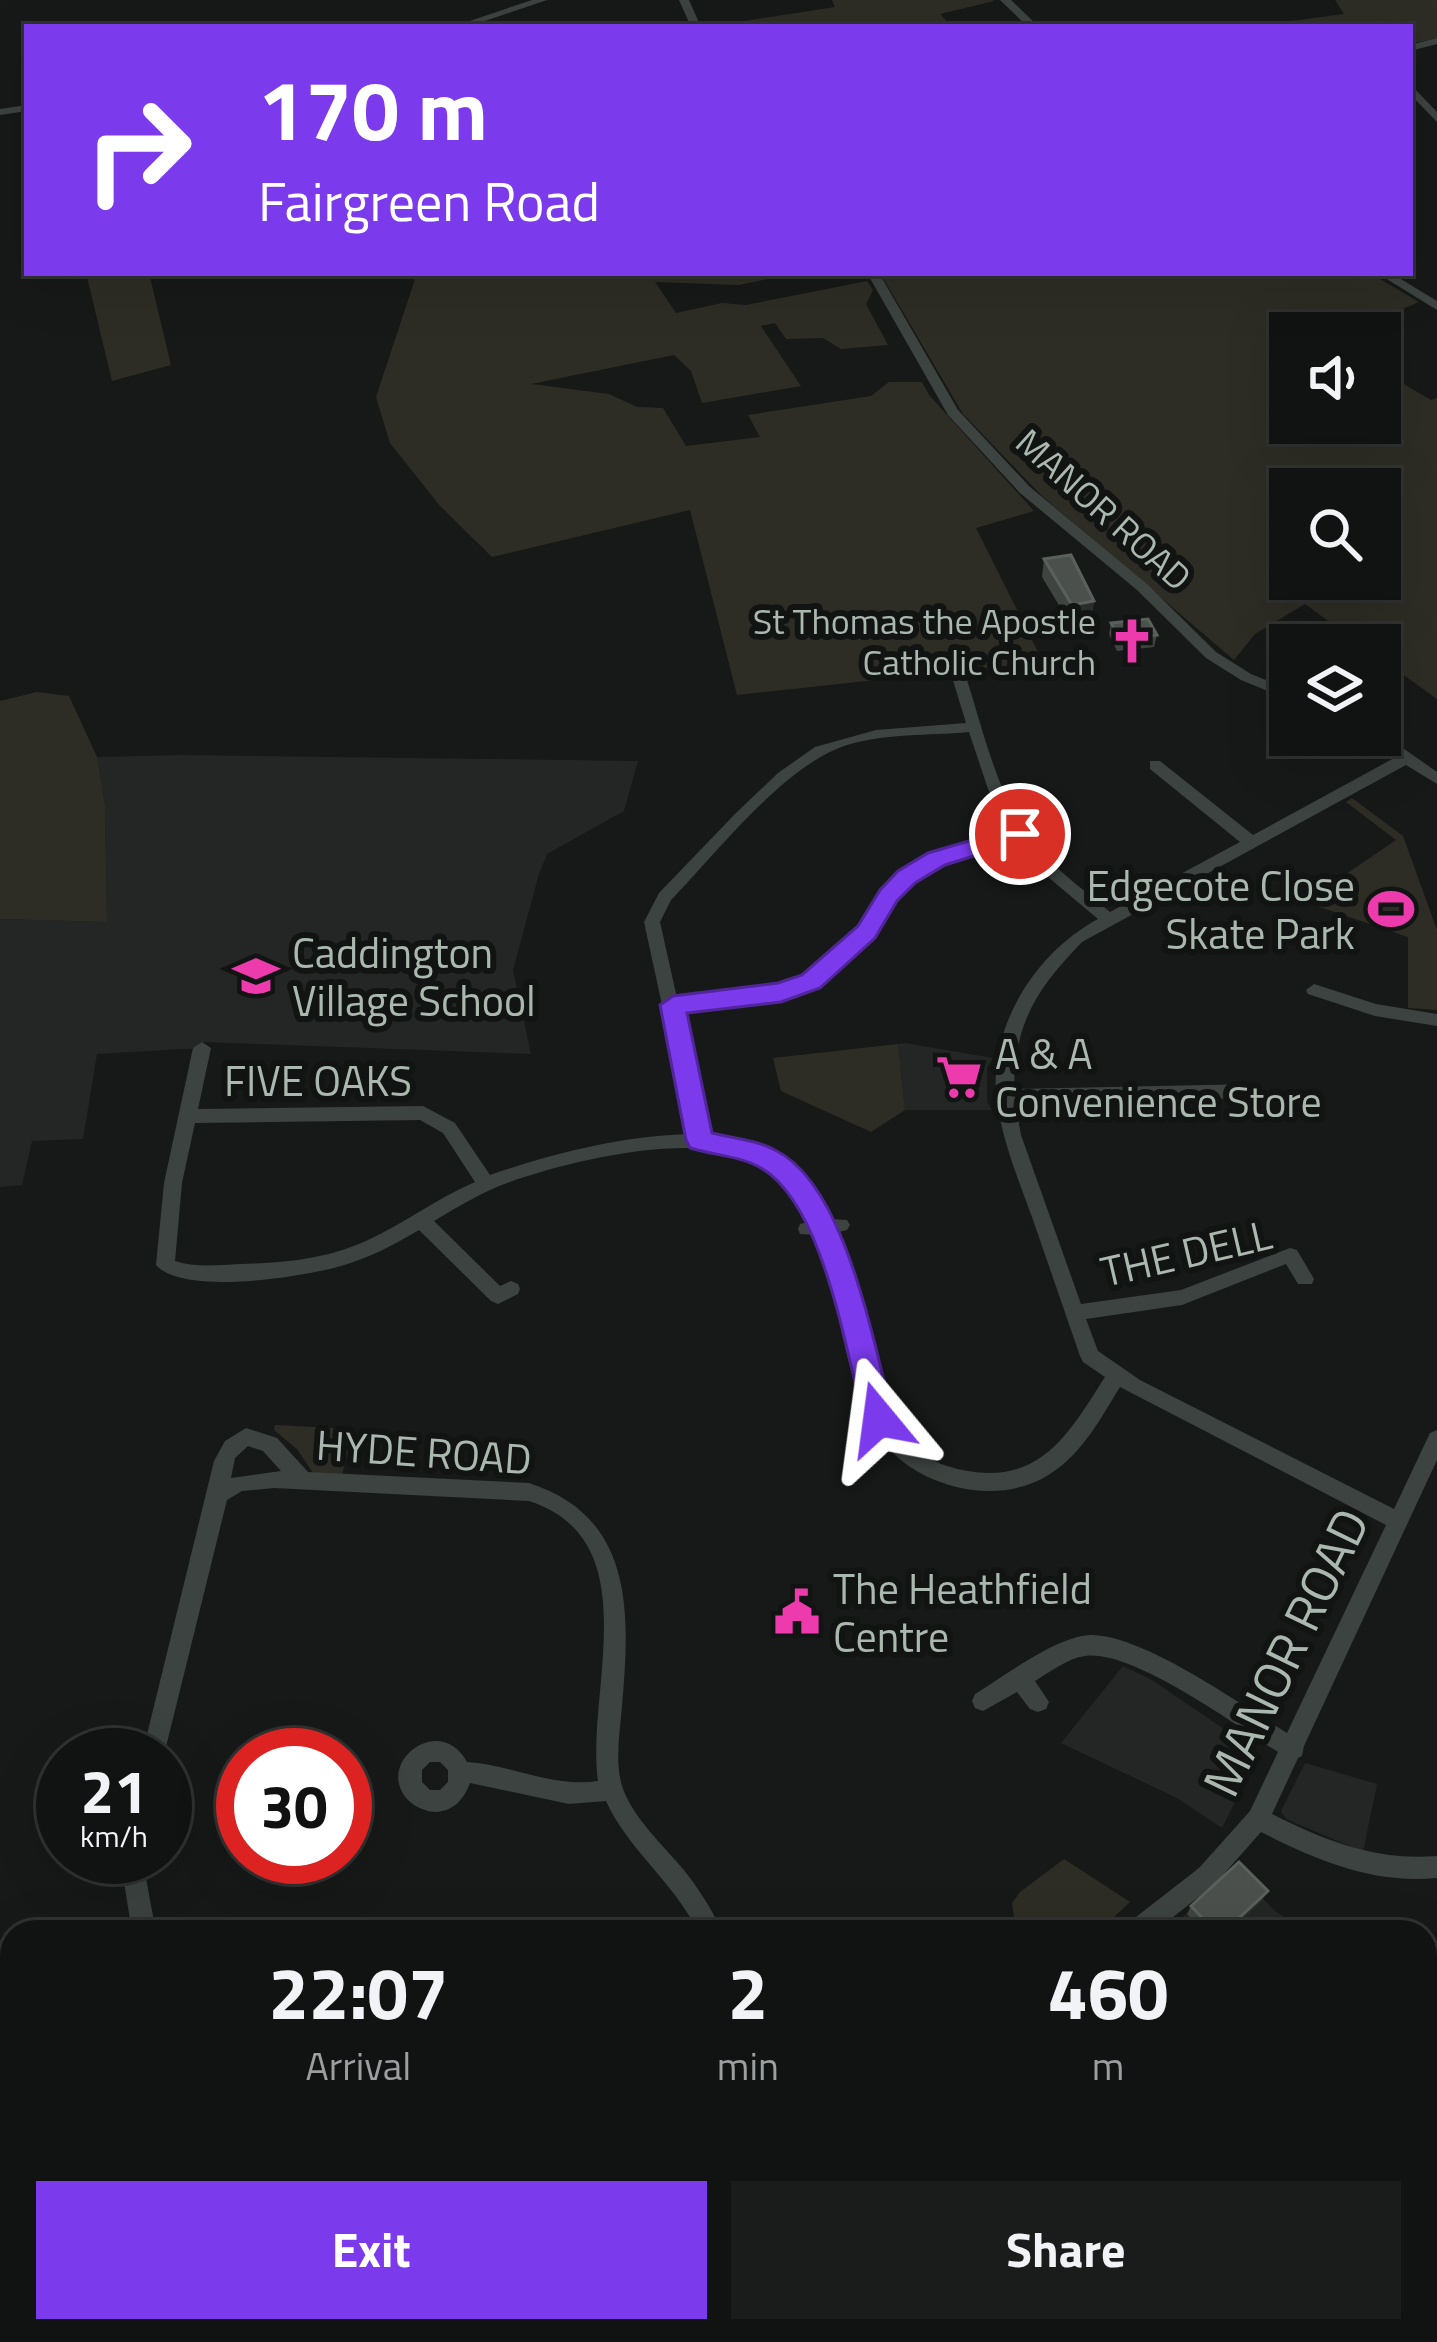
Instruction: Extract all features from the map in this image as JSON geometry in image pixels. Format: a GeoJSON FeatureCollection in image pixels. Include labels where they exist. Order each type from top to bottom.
{"type":"FeatureCollection","features":[{"type":"Feature","properties":{"kind":"street"},"geometry":{"type":"LineString","coordinates":[[466,24],[542,0]]}},
{"type":"Feature","properties":{"kind":"street"},"geometry":{"type":"LineString","coordinates":[[1005,0],[1031,24]]}},
{"type":"Feature","properties":{"kind":"street"},"geometry":{"type":"LineString","coordinates":[[1413,91],[1437,119]]}},
{"type":"Feature","properties":{"kind":"street","name":"MANOR ROAD"},"geometry":{"type":"LineString","coordinates":[[875,276],[953,412],[1025,490],[1142,587],[1211,655],[1269,686]]}},
{"type":"Feature","properties":{"kind":"street"},"geometry":{"type":"LineString","coordinates":[[1388,276],[1432,301]]}},
{"type":"Feature","properties":{"kind":"street"},"geometry":{"type":"LineString","coordinates":[[959,677],[1006,810],[1020,834],[1052,871],[1107,918]]}},
{"type":"Feature","properties":{"kind":"street"},"geometry":{"type":"LineString","coordinates":[[976,727],[852,740],[819,751],[791,772],[664,897],[652,922],[700,1140],[767,1157],[799,1182],[825,1227],[879,1419],[906,1455],[944,1476],[987,1484],[1025,1478],[1065,1455],[1116,1376]]}},
{"type":"Feature","properties":{"kind":"street"},"geometry":{"type":"LineString","coordinates":[[1401,752],[1437,779]]}},
{"type":"Feature","properties":{"kind":"street"},"geometry":{"type":"LineString","coordinates":[[1399,1522],[1116,1376],[1090,1357],[1012,1135],[1005,1096],[1011,1037],[1030,992],[1058,954],[1107,918],[1408,757]]}},
{"type":"Feature","properties":{"kind":"street"},"geometry":{"type":"LineString","coordinates":[[1155,766],[1250,841]]}},
{"type":"Feature","properties":{"kind":"street"},"geometry":{"type":"LineString","coordinates":[[673,1005],[781,992],[811,982],[867,932],[907,877],[936,859],[1020,834]]}},
{"type":"Feature","properties":{"kind":"street"},"geometry":{"type":"LineString","coordinates":[[1314,989],[1375,1010],[1437,1021]]}},
{"type":"Feature","properties":{"kind":"street","name":"FIVE OAKS"},"geometry":{"type":"LineString","coordinates":[[202,1048],[157,1271],[294,1270],[346,1257],[486,1184],[570,1158],[700,1140]]}},
{"type":"Feature","properties":{"kind":"street"},"geometry":{"type":"LineString","coordinates":[[1005,1096],[1254,1091]]}},
{"type":"Feature","properties":{"kind":"street","name":"FIVE OAKS"},"geometry":{"type":"LineString","coordinates":[[187,1116],[423,1114],[449,1127],[486,1184]]}},
{"type":"Feature","properties":{"kind":"street"},"geometry":{"type":"LineString","coordinates":[[422,1221],[499,1296]]}},
{"type":"Feature","properties":{"kind":"street","name":"THE DELL"},"geometry":{"type":"LineString","coordinates":[[1074,1313],[1182,1297],[1290,1255],[1305,1279]]}},
{"type":"Feature","properties":{"kind":"street"},"geometry":{"type":"LineString","coordinates":[[160,1728],[224,1457],[232,1443],[246,1437],[270,1444],[307,1484]]}},
{"type":"Feature","properties":{"kind":"street","name":"MANOR ROAD"},"geometry":{"type":"LineString","coordinates":[[1151,1920],[1208,1876],[1258,1819],[1437,1439]]}},
{"type":"Feature","properties":{"kind":"street","name":"HYDE ROAD"},"geometry":{"type":"LineString","coordinates":[[218,1495],[239,1483],[274,1479],[529,1492],[575,1512],[608,1570],[616,1609],[607,1757],[611,1789],[636,1833],[676,1875],[703,1920]]}},
{"type":"Feature","properties":{"kind":"street"},"geometry":{"type":"LineString","coordinates":[[983,1701],[1077,1648],[1119,1650],[1294,1749]]}},
{"type":"Feature","properties":{"kind":"street"},"geometry":{"type":"LineString","coordinates":[[1021,1680],[1038,1702]]}},
{"type":"Feature","properties":{"kind":"street"},"geometry":{"type":"LineString","coordinates":[[461,1772],[493,1772],[557,1796],[611,1789]]}},
{"type":"Feature","properties":{"kind":"street"},"geometry":{"type":"LineString","coordinates":[[1258,1819],[1365,1866],[1407,1872],[1437,1867]]}},
{"type":"Feature","properties":{"kind":"street"},"geometry":{"type":"LineString","coordinates":[[136,1884],[142,1920]]}},
{"type":"Feature","properties":{"kind":"shaded area"},"geometry":{"type":"Polygon","coordinates":[[[832,0],[994,1],[940,14],[949,24],[724,24],[835,7],[832,0]]]}},
{"type":"Feature","properties":{"kind":"shaded area"},"geometry":{"type":"Polygon","coordinates":[[[1335,0],[1437,0],[1437,38],[1413,43],[1413,24],[1269,24],[1344,14],[1335,0]]]}},
{"type":"Feature","properties":{"kind":"shaded area"},"geometry":{"type":"Polygon","coordinates":[[[87,276],[150,276],[171,365],[112,381],[87,276]]]}},
{"type":"Feature","properties":{"kind":"shaded area"},"geometry":{"type":"Polygon","coordinates":[[[416,276],[782,276],[739,285],[655,282],[676,313],[722,303],[746,305],[867,281],[873,290],[866,304],[888,345],[841,349],[823,338],[786,339],[775,323],[761,326],[801,386],[702,403],[691,371],[674,355],[531,384],[609,394],[637,407],[663,408],[686,446],[760,437],[748,415],[871,396],[889,382],[922,382],[1034,511],[976,528],[1043,662],[737,695],[690,510],[492,557],[440,506],[390,443],[376,397],[416,276]]]}},
{"type":"Feature","properties":{"kind":"shaded area"},"geometry":{"type":"Polygon","coordinates":[[[882,276],[1375,276],[1419,302],[1396,312],[1269,312],[1269,444],[1401,444],[1401,382],[1431,400],[1437,398],[1437,699],[1401,673],[1401,624],[1332,624],[1305,604],[1255,634],[1234,660],[1042,496],[963,414],[882,276]]]}},
{"type":"Feature","properties":{"kind":"shaded area"},"geometry":{"type":"Polygon","coordinates":[[[37,692],[69,696],[97,757],[105,805],[107,922],[0,919],[0,701],[37,692]]]}},
{"type":"Feature","properties":{"kind":"shaded area","name":"Caddington Village School"},"geometry":{"type":"Polygon","coordinates":[[[97,757],[638,761],[624,811],[547,854],[539,874],[513,970],[531,1054],[203,1042],[201,1048],[97,1054],[83,1139],[32,1141],[22,1185],[0,1187],[0,919],[107,922],[105,805],[97,757]]]}},
{"type":"Feature","properties":{"kind":"shaded area"},"geometry":{"type":"Polygon","coordinates":[[[1352,798],[1403,836],[1437,930],[1437,1010],[1408,1008],[1408,937],[1305,902],[1396,840],[1346,802],[1352,798]]]}},
{"type":"Feature","properties":{"kind":"shaded area"},"geometry":{"type":"Polygon","coordinates":[[[898,1044],[993,1058],[987,1067],[987,1102],[992,1110],[905,1110],[898,1044]]]}},
{"type":"Feature","properties":{"kind":"shaded area"},"geometry":{"type":"Polygon","coordinates":[[[898,1044],[905,1110],[871,1132],[781,1091],[773,1058],[898,1044]]]}},
{"type":"Feature","properties":{"kind":"shaded area"},"geometry":{"type":"Polygon","coordinates":[[[275,1425],[333,1428],[349,1449],[342,1475],[313,1473],[297,1449],[274,1430],[275,1425]]]}},
{"type":"Feature","properties":{"kind":"shaded area"},"geometry":{"type":"Polygon","coordinates":[[[1123,1666],[1152,1680],[1259,1753],[1222,1828],[1177,1798],[1061,1743],[1123,1666]]]}},
{"type":"Feature","properties":{"kind":"shaded area"},"geometry":{"type":"Polygon","coordinates":[[[1305,1763],[1377,1784],[1363,1852],[1286,1819],[1281,1811],[1305,1763]]]}},
{"type":"Feature","properties":{"kind":"shaded area"},"geometry":{"type":"Polygon","coordinates":[[[1064,1859],[1130,1902],[1111,1920],[1014,1920],[1012,1903],[1064,1859]]]}},
{"type":"Feature","properties":{"kind":"shaded area"},"geometry":{"type":"Polygon","coordinates":[[[1235,1870],[1288,1920],[1179,1920],[1235,1870]]]}},
{"type":"Feature","properties":{"kind":"building"},"geometry":{"type":"Polygon","coordinates":[[[1071,555],[1094,601],[1072,605],[1044,559],[1071,555]]]}},
{"type":"Feature","properties":{"kind":"building"},"geometry":{"type":"Polygon","coordinates":[[[1148,619],[1157,635],[1119,639],[1111,623],[1148,619]]]}},
{"type":"Feature","properties":{"kind":"building"},"geometry":{"type":"Polygon","coordinates":[[[1239,1862],[1268,1891],[1237,1920],[1204,1920],[1191,1906],[1239,1862]]]}},
{"type":"Feature","properties":{"kind":"place","name":"St Thomas the Apostle Catholic Church"},"geometry":{"type":"Point","coordinates":[1132,641]}},
{"type":"Feature","properties":{"kind":"place","name":"Edgecote Close Skate Park"},"geometry":{"type":"Point","coordinates":[1391,909]}},
{"type":"Feature","properties":{"kind":"place","name":"Caddington Village School"},"geometry":{"type":"Point","coordinates":[256,976]}},
{"type":"Feature","properties":{"kind":"place","name":"A & A Convenience Store"},"geometry":{"type":"Point","coordinates":[959,1077]}},
{"type":"Feature","properties":{"kind":"place","name":"The Heathfield Centre"},"geometry":{"type":"Point","coordinates":[797,1612]}},
{"type":"Feature","properties":{"kind":"route"},"geometry":{"type":"LineString","coordinates":[[879,1419],[825,1227],[799,1182],[767,1157],[700,1140],[673,1005],[781,992],[811,982],[867,932],[907,877],[936,859],[1020,834]]}}]}
